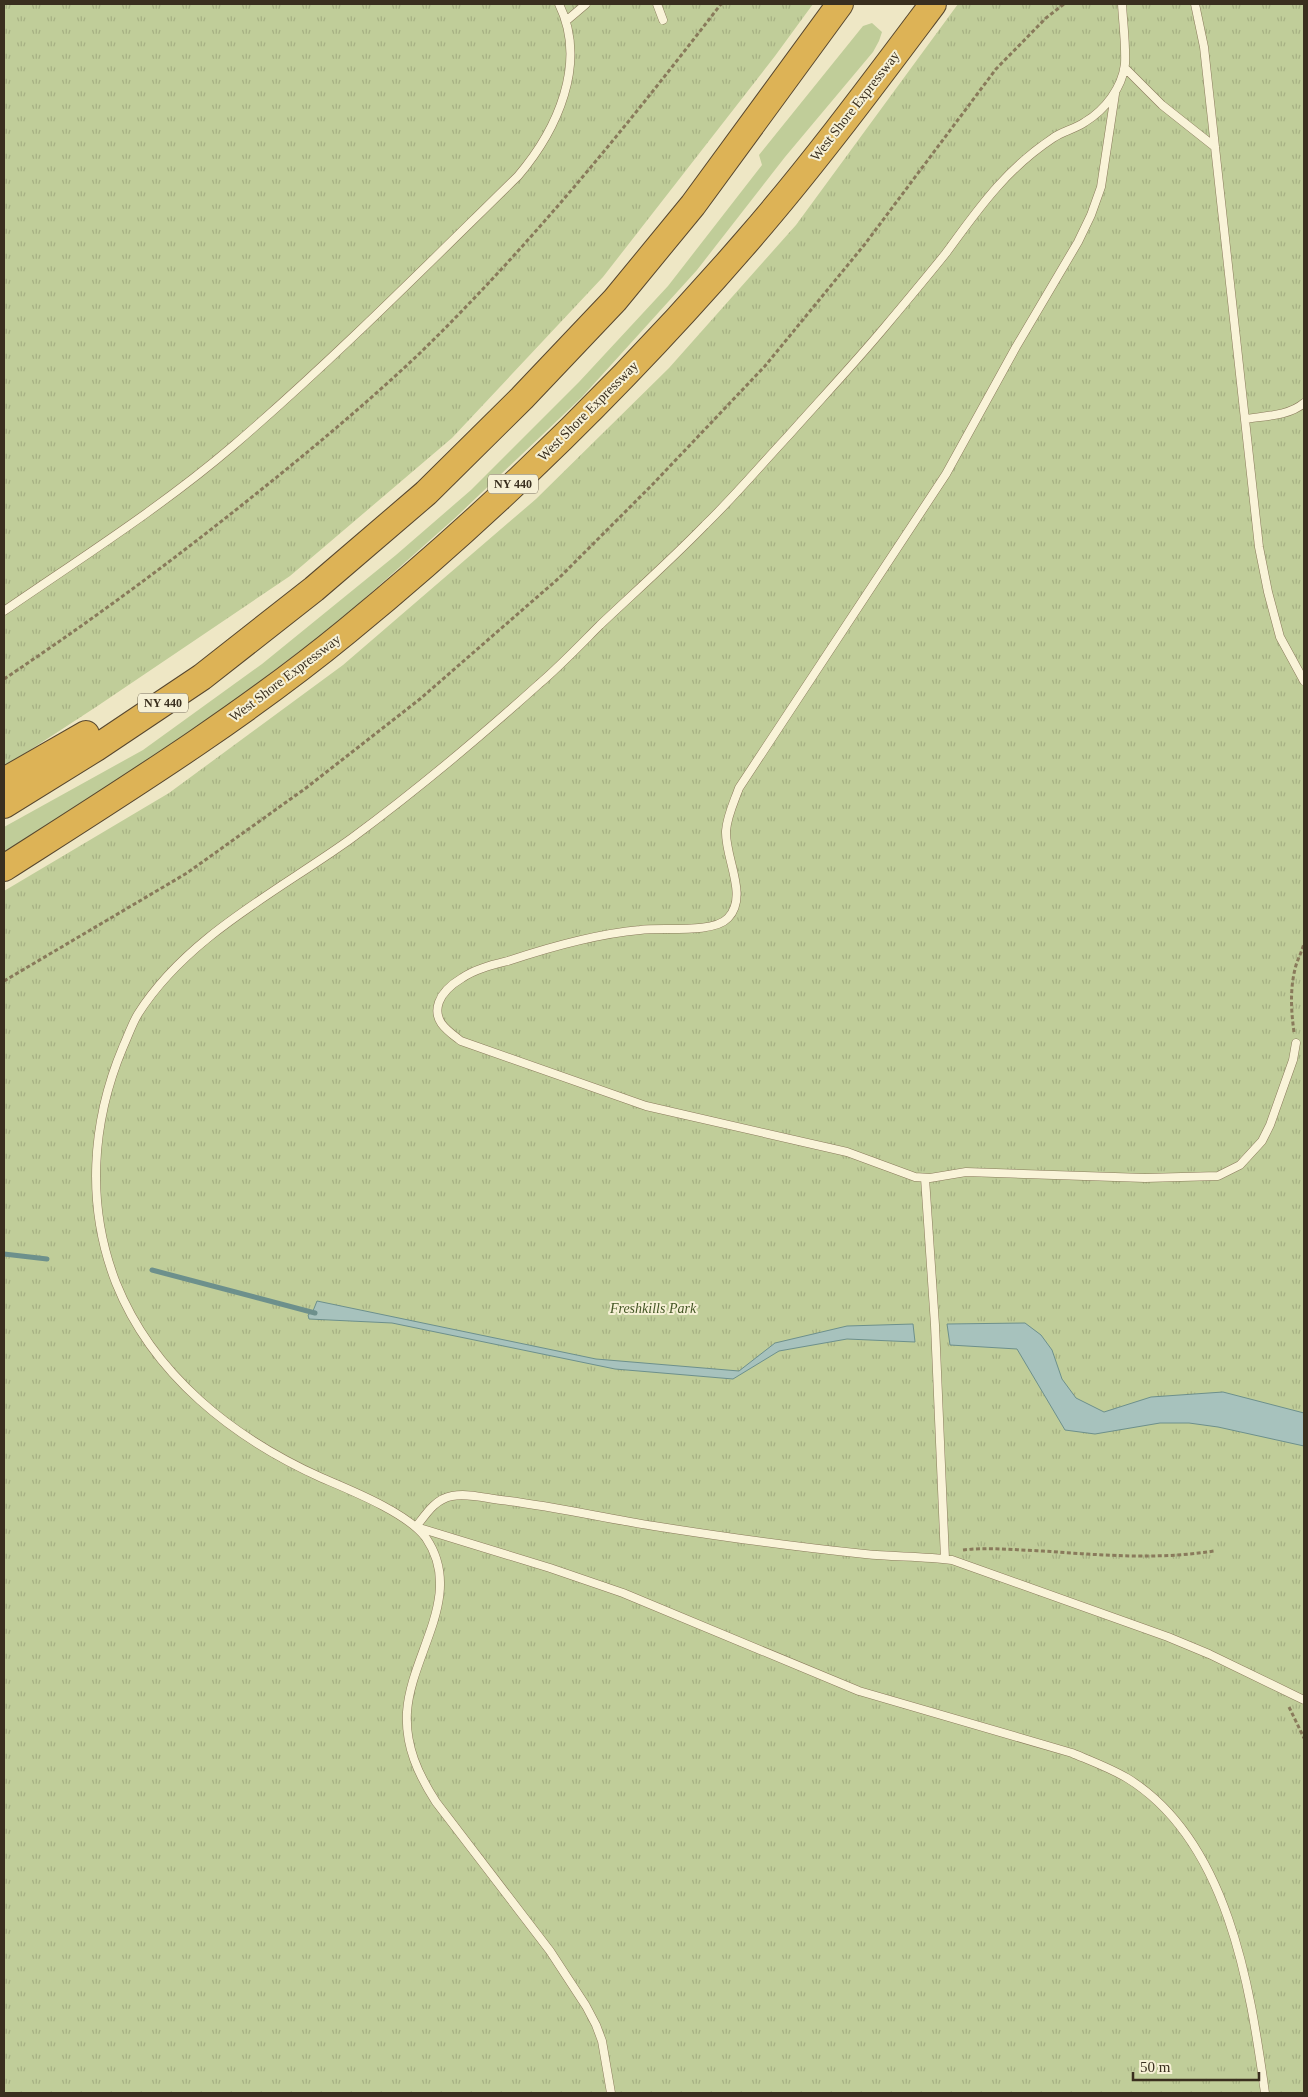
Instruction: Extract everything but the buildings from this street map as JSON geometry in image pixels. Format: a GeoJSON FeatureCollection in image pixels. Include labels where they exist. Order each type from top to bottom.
{"type":"FeatureCollection","features":[{"type":"Feature","properties":{"kind":"highway","name":"NY 440"},"geometry":{"type":"LineString","coordinates":[[4,805],[96,748],[202,677],[314,589],[426,493],[522,398],[615,300],[693,204],[840,4]]}},
{"type":"Feature","properties":{"kind":"highway","name":"West Shore Expressway"},"geometry":{"type":"LineString","coordinates":[[4,868],[120,794],[226,722],[346,632],[546,453],[652,346],[748,241],[828,143],[933,4]]}},
{"type":"Feature","properties":{"kind":"highway"},"geometry":{"type":"LineString","coordinates":[[4,781],[88,733],[314,589]]}},
{"type":"Feature","properties":{"kind":"lane"},"geometry":{"type":"LineString","coordinates":[[4,611],[153,507],[234,445],[369,323],[518,176],[545,137],[563,98],[569,74],[572,49],[569,30],[559,4]]}},
{"type":"Feature","properties":{"kind":"lane"},"geometry":{"type":"LineString","coordinates":[[566,21],[586,4]]}},
{"type":"Feature","properties":{"kind":"lane"},"geometry":{"type":"LineString","coordinates":[[657,4],[663,20]]}},
{"type":"Feature","properties":{"kind":"lane"},"geometry":{"type":"LineString","coordinates":[[1122,4],[1125,68],[1115,92],[1105,106],[1086,122],[1060,133],[1034,151],[996,187],[883,330],[710,521],[543,681],[397,803],[202,943],[169,977],[137,1016],[114,1070],[104,1102],[98,1133],[95,1171],[97,1205],[103,1238],[114,1277],[129,1312],[147,1342],[171,1372],[193,1395],[236,1431],[290,1463],[365,1498],[416,1527],[550,1568],[622,1593],[859,1692],[1072,1754],[1104,1766],[1128,1779],[1151,1796],[1172,1817],[1203,1861],[1217,1891],[1234,1937],[1244,1972],[1256,2031],[1265,2093]]}},
{"type":"Feature","properties":{"kind":"lane"},"geometry":{"type":"LineString","coordinates":[[1195,4],[1204,47],[1259,547],[1280,637],[1304,680]]}},
{"type":"Feature","properties":{"kind":"lane"},"geometry":{"type":"LineString","coordinates":[[1125,68],[1162,105],[1215,147]]}},
{"type":"Feature","properties":{"kind":"lane"},"geometry":{"type":"LineString","coordinates":[[1115,92],[1101,187],[1091,215],[1078,242],[1016,347],[946,474],[739,788],[731,808],[726,832],[729,860],[738,895],[733,913],[726,920],[707,927],[641,929],[611,934],[532,953],[463,977],[443,993],[438,1003],[437,1013],[440,1022],[448,1032],[461,1041],[646,1106],[847,1152],[915,1177],[925,1178],[966,1172],[1145,1178],[1218,1176],[1240,1165],[1262,1141],[1270,1125],[1293,1060],[1296,1042]]}},
{"type":"Feature","properties":{"kind":"lane"},"geometry":{"type":"LineString","coordinates":[[1245,419],[1299,408],[1304,403]]}},
{"type":"Feature","properties":{"kind":"lane"},"geometry":{"type":"LineString","coordinates":[[925,1178],[935,1325],[945,1559]]}},
{"type":"Feature","properties":{"kind":"lane"},"geometry":{"type":"LineString","coordinates":[[416,1527],[440,1500],[451,1496],[466,1495],[750,1540],[863,1554],[899,1557],[928,1556],[945,1559],[1168,1637],[1209,1654],[1304,1700]]}},
{"type":"Feature","properties":{"kind":"lane"},"geometry":{"type":"LineString","coordinates":[[416,1527],[426,1538],[434,1554],[439,1570],[440,1589],[435,1620],[409,1698],[408,1743],[413,1761],[436,1802],[550,1951],[586,2006],[596,2024],[602,2041],[611,2093]]}},
{"type":"Feature","properties":{"kind":"path"},"geometry":{"type":"LineString","coordinates":[[4,679],[87,623],[206,534],[328,436],[418,354],[504,266],[598,161],[722,4]]}},
{"type":"Feature","properties":{"kind":"path"},"geometry":{"type":"LineString","coordinates":[[4,981],[187,873],[306,788],[420,700],[559,578],[652,485],[765,366],[865,244],[996,69],[1046,18],[1064,4]]}},
{"type":"Feature","properties":{"kind":"path"},"geometry":{"type":"LineString","coordinates":[[1296,1042],[1291,1010],[1291,988],[1304,943]]}},
{"type":"Feature","properties":{"kind":"path"},"geometry":{"type":"LineString","coordinates":[[945,1559],[958,1551],[976,1549],[1140,1557],[1183,1556],[1214,1551]]}},
{"type":"Feature","properties":{"kind":"green space"},"geometry":{"type":"Polygon","coordinates":[[[4,4],[813,4],[775,56],[603,277],[452,438],[290,576],[4,767],[4,4]]]}},
{"type":"Feature","properties":{"kind":"green space","name":"Freshkills Park"},"geometry":{"type":"Polygon","coordinates":[[[958,4],[1304,4],[1304,2093],[4,2093],[4,891],[169,793],[343,665],[536,499],[669,368],[796,225],[958,4]]]}},
{"type":"Feature","properties":{"kind":"green space"},"geometry":{"type":"Polygon","coordinates":[[[872,23],[882,32],[873,52],[785,157],[697,270],[582,397],[455,518],[338,622],[218,713],[90,803],[4,853],[4,827],[143,750],[262,664],[396,555],[471,490],[579,382],[668,286],[762,165],[759,155],[863,26],[872,23]]]}},
{"type":"Feature","properties":{"kind":"water"},"geometry":{"type":"Polygon","coordinates":[[[317,1301],[596,1359],[739,1371],[775,1343],[847,1326],[913,1324],[915,1342],[847,1339],[779,1351],[733,1379],[615,1369],[392,1323],[309,1319],[308,1315],[313,1311],[317,1301]]]}},
{"type":"Feature","properties":{"kind":"water"},"geometry":{"type":"Polygon","coordinates":[[[1025,1323],[1041,1335],[1052,1350],[1062,1379],[1076,1398],[1104,1412],[1151,1397],[1223,1392],[1304,1413],[1304,1446],[1218,1427],[1189,1423],[1160,1423],[1095,1434],[1065,1430],[1017,1349],[950,1345],[947,1324],[1025,1323]]]}},
{"type":"Feature","properties":{"kind":"waterway"},"geometry":{"type":"LineString","coordinates":[[4,1254],[47,1259]]}},
{"type":"Feature","properties":{"kind":"waterway"},"geometry":{"type":"LineString","coordinates":[[152,1270],[315,1313]]}}]}
